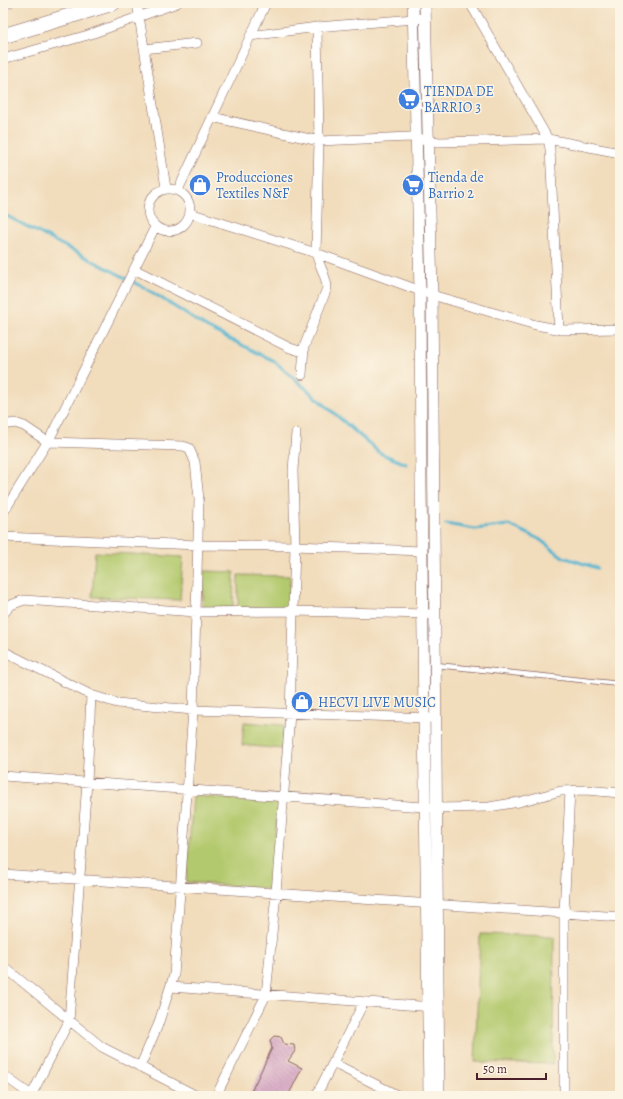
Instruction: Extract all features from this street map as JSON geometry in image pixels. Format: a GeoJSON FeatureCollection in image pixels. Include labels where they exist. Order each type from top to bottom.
{"type":"FeatureCollection","features":[{"type":"Feature","properties":{"kind":"highway"},"geometry":{"type":"LineString","coordinates":[[3,36],[114,3]]}},
{"type":"Feature","properties":{"kind":"street"},"geometry":{"type":"LineString","coordinates":[[3,5],[9,3]]}},
{"type":"Feature","properties":{"kind":"street"},"geometry":{"type":"LineString","coordinates":[[137,3],[166,188]]}},
{"type":"Feature","properties":{"kind":"street"},"geometry":{"type":"LineString","coordinates":[[3,59],[88,35],[177,3]]}},
{"type":"Feature","properties":{"kind":"street"},"geometry":{"type":"LineString","coordinates":[[178,190],[266,3]]}},
{"type":"Feature","properties":{"kind":"street"},"geometry":{"type":"LineString","coordinates":[[413,3],[420,291],[422,551],[434,665],[425,808],[426,904],[440,1096]]}},
{"type":"Feature","properties":{"kind":"street"},"geometry":{"type":"LineString","coordinates":[[425,3],[432,295],[428,614],[430,718],[437,808],[437,905],[429,1096]]}},
{"type":"Feature","properties":{"kind":"street"},"geometry":{"type":"LineString","coordinates":[[470,3],[548,139],[559,329]]}},
{"type":"Feature","properties":{"kind":"street"},"geometry":{"type":"LineString","coordinates":[[250,36],[317,27],[426,18]]}},
{"type":"Feature","properties":{"kind":"street"},"geometry":{"type":"LineString","coordinates":[[302,375],[304,352],[327,288],[327,281],[318,266],[316,254],[319,141],[317,27]]}},
{"type":"Feature","properties":{"kind":"street"},"geometry":{"type":"LineString","coordinates":[[144,49],[197,43]]}},
{"type":"Feature","properties":{"kind":"street"},"geometry":{"type":"LineString","coordinates":[[212,117],[319,141],[410,137],[439,142],[548,139],[620,153]]}},
{"type":"Feature","properties":{"kind":"street"},"geometry":{"type":"LineString","coordinates":[[166,188],[178,190],[188,200],[190,213],[184,225],[173,231],[161,230],[155,227],[148,215],[149,200],[159,190],[166,188]]}},
{"type":"Feature","properties":{"kind":"street"},"geometry":{"type":"LineString","coordinates":[[190,213],[316,254],[432,295],[522,321],[559,329],[590,331],[620,329]]}},
{"type":"Feature","properties":{"kind":"street"},"geometry":{"type":"LineString","coordinates":[[3,514],[48,442],[155,227]]}},
{"type":"Feature","properties":{"kind":"street"},"geometry":{"type":"LineString","coordinates":[[134,269],[290,348],[304,352]]}},
{"type":"Feature","properties":{"kind":"street"},"geometry":{"type":"LineString","coordinates":[[3,425],[15,423],[24,426],[48,442],[183,446],[189,448],[195,462],[199,499],[193,710],[186,789],[174,975],[171,987],[140,1067]]}},
{"type":"Feature","properties":{"kind":"street"},"geometry":{"type":"LineString","coordinates":[[216,1096],[266,995],[276,893],[282,797],[290,714],[295,546],[293,470],[296,433]]}},
{"type":"Feature","properties":{"kind":"street"},"geometry":{"type":"LineString","coordinates":[[3,537],[198,546],[295,546],[422,551]]}},
{"type":"Feature","properties":{"kind":"street"},"geometry":{"type":"LineString","coordinates":[[3,614],[11,605],[24,600],[196,612],[293,611],[428,614]]}},
{"type":"Feature","properties":{"kind":"street"},"geometry":{"type":"LineString","coordinates":[[3,651],[91,695],[117,703],[193,710],[430,718]]}},
{"type":"Feature","properties":{"kind":"street"},"geometry":{"type":"LineString","coordinates":[[3,1075],[31,1096],[69,1021],[80,880],[91,695]]}},
{"type":"Feature","properties":{"kind":"street"},"geometry":{"type":"LineString","coordinates":[[3,776],[425,808],[489,807],[519,802],[561,791],[586,790],[620,793]]}},
{"type":"Feature","properties":{"kind":"street"},"geometry":{"type":"LineString","coordinates":[[564,1096],[564,912],[570,791]]}},
{"type":"Feature","properties":{"kind":"street"},"geometry":{"type":"LineString","coordinates":[[3,874],[620,917]]}},
{"type":"Feature","properties":{"kind":"street"},"geometry":{"type":"LineString","coordinates":[[3,966],[102,1047],[197,1096]]}},
{"type":"Feature","properties":{"kind":"street"},"geometry":{"type":"LineString","coordinates":[[171,987],[433,1007]]}},
{"type":"Feature","properties":{"kind":"street"},"geometry":{"type":"LineString","coordinates":[[316,1096],[364,1002]]}},
{"type":"Feature","properties":{"kind":"street"},"geometry":{"type":"LineString","coordinates":[[333,1063],[399,1096]]}},
{"type":"Feature","properties":{"kind":"lane"},"geometry":{"type":"LineString","coordinates":[[434,665],[620,684]]}},
{"type":"Feature","properties":{"kind":"green space"},"geometry":{"type":"Polygon","coordinates":[[[95,552],[183,557],[180,600],[92,597],[95,552]]]}},
{"type":"Feature","properties":{"kind":"green space"},"geometry":{"type":"Polygon","coordinates":[[[204,571],[234,572],[233,608],[203,607],[204,571]]]}},
{"type":"Feature","properties":{"kind":"green space"},"geometry":{"type":"Polygon","coordinates":[[[238,575],[290,576],[290,608],[238,608],[238,575]]]}},
{"type":"Feature","properties":{"kind":"green space"},"geometry":{"type":"Polygon","coordinates":[[[244,722],[284,725],[282,749],[242,745],[244,722]]]}},
{"type":"Feature","properties":{"kind":"green space"},"geometry":{"type":"Polygon","coordinates":[[[193,796],[278,803],[271,889],[186,882],[193,796]]]}},
{"type":"Feature","properties":{"kind":"green space"},"geometry":{"type":"Polygon","coordinates":[[[480,934],[554,936],[553,1064],[475,1062],[480,934]]]}},
{"type":"Feature","properties":{"kind":"building"},"geometry":{"type":"Polygon","coordinates":[[[274,1036],[281,1037],[284,1044],[294,1045],[295,1051],[288,1061],[302,1068],[288,1096],[254,1096],[250,1094],[272,1048],[270,1040],[274,1036]]]}},
{"type":"Feature","properties":{"kind":"waterway"},"geometry":{"type":"LineString","coordinates":[[3,214],[147,289],[206,327],[274,361],[380,453],[406,464]]}},
{"type":"Feature","properties":{"kind":"waterway"},"geometry":{"type":"LineString","coordinates":[[446,524],[475,529],[509,525],[539,539],[563,557],[597,568]]}},
{"type":"Feature","properties":{"kind":"place","name":"TIENDA DE BARRIO 3"},"geometry":{"type":"Point","coordinates":[409,99]}},
{"type":"Feature","properties":{"kind":"place","name":"Producciones Textiles N&F"},"geometry":{"type":"Point","coordinates":[200,185]}},
{"type":"Feature","properties":{"kind":"place","name":"Tienda de Barrio 2"},"geometry":{"type":"Point","coordinates":[413,185]}},
{"type":"Feature","properties":{"kind":"place","name":"HECVI LIVE MUSIC"},"geometry":{"type":"Point","coordinates":[302,702]}}]}
